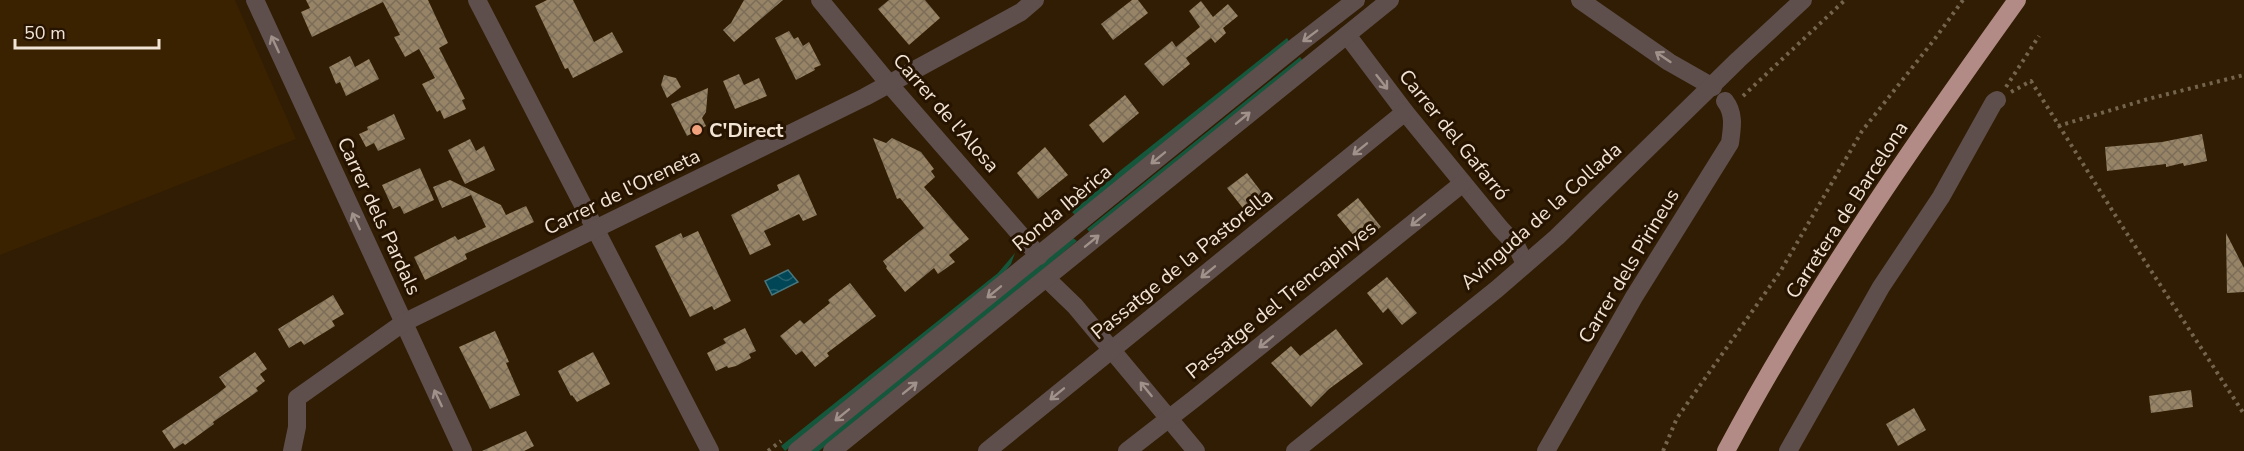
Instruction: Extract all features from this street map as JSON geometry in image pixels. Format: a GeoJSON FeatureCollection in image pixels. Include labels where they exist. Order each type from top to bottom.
{"type":"FeatureCollection","features":[{"type":"Feature","properties":{"kind":"highway","name":"Carretera de Barcelona"},"geometry":{"type":"LineString","coordinates":[[1726,451],[1792,336],[1865,221],[1947,98],[2017,0]]}},
{"type":"Feature","properties":{"kind":"street","name":"Carrer dels Pardals"},"geometry":{"type":"LineString","coordinates":[[255,0],[463,451]]}},
{"type":"Feature","properties":{"kind":"street"},"geometry":{"type":"LineString","coordinates":[[477,0],[710,451]]}},
{"type":"Feature","properties":{"kind":"street","name":"Carrer de l'Alosa"},"geometry":{"type":"LineString","coordinates":[[820,0],[890,85],[1039,256]]}},
{"type":"Feature","properties":{"kind":"street","name":"Carrer de l'Oreneta"},"geometry":{"type":"LineString","coordinates":[[292,451],[297,427],[297,398],[403,323],[890,85],[1021,12],[1035,0]]}},
{"type":"Feature","properties":{"kind":"street","name":"Ronda Ibèrica"},"geometry":{"type":"LineString","coordinates":[[797,451],[1356,0]]}},
{"type":"Feature","properties":{"kind":"street"},"geometry":{"type":"LineString","coordinates":[[832,451],[1390,0]]}},
{"type":"Feature","properties":{"kind":"street"},"geometry":{"type":"LineString","coordinates":[[1580,0],[1669,62],[1713,87]]}},
{"type":"Feature","properties":{"kind":"street","name":"Avinguda de la Collada"},"geometry":{"type":"LineString","coordinates":[[1295,451],[1557,237],[1713,87],[1738,60],[1803,0]]}},
{"type":"Feature","properties":{"kind":"street","name":"Carrer del Gafarró"},"geometry":{"type":"LineString","coordinates":[[1347,36],[1405,112],[1516,244],[1525,264]]}},
{"type":"Feature","properties":{"kind":"street","name":"Carrer dels Pirineus"},"geometry":{"type":"LineString","coordinates":[[1546,451],[1634,297],[1730,143],[1733,121],[1728,105],[1733,100]]}},
{"type":"Feature","properties":{"kind":"street"},"geometry":{"type":"LineString","coordinates":[[1789,451],[1881,287],[1941,197],[1997,100]]}},
{"type":"Feature","properties":{"kind":"street","name":"Passatge de la Pastorella"},"geometry":{"type":"LineString","coordinates":[[987,451],[1405,112]]}},
{"type":"Feature","properties":{"kind":"street","name":"Passatge del Trencapinyes"},"geometry":{"type":"LineString","coordinates":[[1126,451],[1463,183]]}},
{"type":"Feature","properties":{"kind":"street"},"geometry":{"type":"LineString","coordinates":[[1047,279],[1075,306],[1196,451]]}},
{"type":"Feature","properties":{"kind":"path"},"geometry":{"type":"LineString","coordinates":[[1733,100],[1845,0]]}},
{"type":"Feature","properties":{"kind":"path"},"geometry":{"type":"LineString","coordinates":[[1663,451],[1677,418],[1780,272],[1862,131],[1963,0]]}},
{"type":"Feature","properties":{"kind":"path"},"geometry":{"type":"LineString","coordinates":[[1997,100],[2039,36]]}},
{"type":"Feature","properties":{"kind":"path"},"geometry":{"type":"LineString","coordinates":[[2058,126],[2148,99],[2244,75]]}},
{"type":"Feature","properties":{"kind":"path"},"geometry":{"type":"LineString","coordinates":[[1997,100],[2031,81],[2244,414]]}},
{"type":"Feature","properties":{"kind":"shaded area"},"geometry":{"type":"Polygon","coordinates":[[[0,0],[235,0],[296,139],[0,255],[0,0]]]}},
{"type":"Feature","properties":{"kind":"green space"},"geometry":{"type":"Polygon","coordinates":[[[1287,38],[1290,43],[1075,215],[1072,212],[1121,170],[1287,38]]]}},
{"type":"Feature","properties":{"kind":"green space"},"geometry":{"type":"Polygon","coordinates":[[[1300,57],[1303,61],[1090,233],[1087,229],[1300,57]]]}},
{"type":"Feature","properties":{"kind":"green space"},"geometry":{"type":"Polygon","coordinates":[[[1073,238],[1077,241],[819,451],[808,451],[1073,238]]]}},
{"type":"Feature","properties":{"kind":"green space"},"geometry":{"type":"Polygon","coordinates":[[[1015,253],[1011,264],[1003,274],[785,451],[781,446],[998,273],[1015,253]]]}},
{"type":"Feature","properties":{"kind":"water"},"geometry":{"type":"Polygon","coordinates":[[[788,270],[798,282],[772,295],[765,281],[788,270]]]}},
{"type":"Feature","properties":{"kind":"building"},"geometry":{"type":"Polygon","coordinates":[[[306,0],[428,0],[448,43],[439,48],[465,99],[462,100],[466,109],[444,119],[440,110],[437,112],[422,84],[435,78],[419,49],[405,57],[394,37],[400,35],[383,2],[312,37],[301,12],[310,8],[306,0]]]}},
{"type":"Feature","properties":{"kind":"building"},"geometry":{"type":"Polygon","coordinates":[[[547,0],[573,0],[594,42],[612,32],[623,52],[573,78],[568,68],[565,69],[535,6],[547,0]]]}},
{"type":"Feature","properties":{"kind":"building"},"geometry":{"type":"Polygon","coordinates":[[[744,0],[783,0],[734,42],[723,30],[731,23],[744,0]]]}},
{"type":"Feature","properties":{"kind":"building"},"geometry":{"type":"Polygon","coordinates":[[[889,0],[925,0],[940,18],[909,45],[878,9],[889,0]]]}},
{"type":"Feature","properties":{"kind":"building"},"geometry":{"type":"Polygon","coordinates":[[[1132,0],[1138,0],[1148,13],[1113,40],[1101,24],[1132,0]]]}},
{"type":"Feature","properties":{"kind":"building"},"geometry":{"type":"Polygon","coordinates":[[[1201,1],[1213,17],[1228,4],[1238,16],[1223,28],[1226,33],[1215,43],[1211,38],[1186,58],[1190,64],[1163,86],[1144,64],[1172,41],[1176,47],[1200,27],[1189,11],[1201,1]]]}},
{"type":"Feature","properties":{"kind":"building"},"geometry":{"type":"Polygon","coordinates":[[[789,31],[794,39],[798,37],[803,46],[809,42],[821,65],[796,80],[775,38],[789,31]]]}},
{"type":"Feature","properties":{"kind":"building"},"geometry":{"type":"Polygon","coordinates":[[[350,56],[355,67],[369,59],[379,79],[346,96],[340,82],[336,84],[329,67],[350,56]]]}},
{"type":"Feature","properties":{"kind":"building"},"geometry":{"type":"Polygon","coordinates":[[[739,74],[744,85],[759,78],[767,96],[735,109],[723,81],[739,74]]]}},
{"type":"Feature","properties":{"kind":"building"},"geometry":{"type":"Polygon","coordinates":[[[664,75],[676,78],[681,87],[667,98],[661,85],[664,75]]]}},
{"type":"Feature","properties":{"kind":"building"},"geometry":{"type":"Polygon","coordinates":[[[708,88],[706,112],[702,118],[706,126],[687,136],[671,104],[708,88]]]}},
{"type":"Feature","properties":{"kind":"building"},"geometry":{"type":"Polygon","coordinates":[[[1125,95],[1139,113],[1103,143],[1089,125],[1125,95]]]}},
{"type":"Feature","properties":{"kind":"building"},"geometry":{"type":"Polygon","coordinates":[[[394,114],[405,139],[378,151],[374,143],[366,147],[359,134],[368,130],[367,127],[394,114]]]}},
{"type":"Feature","properties":{"kind":"building"},"geometry":{"type":"Polygon","coordinates":[[[2202,134],[2207,161],[2184,166],[2183,163],[2166,167],[2166,164],[2107,171],[2105,147],[2162,142],[2202,134]]]}},
{"type":"Feature","properties":{"kind":"building"},"geometry":{"type":"Polygon","coordinates":[[[873,138],[886,143],[892,138],[921,152],[934,169],[931,171],[935,177],[924,187],[969,239],[949,255],[955,262],[938,274],[934,268],[905,292],[883,261],[924,228],[900,198],[897,199],[873,138]]]}},
{"type":"Feature","properties":{"kind":"building"},"geometry":{"type":"Polygon","coordinates":[[[470,139],[476,151],[484,146],[495,170],[465,184],[448,150],[470,139]]]}},
{"type":"Feature","properties":{"kind":"building"},"geometry":{"type":"Polygon","coordinates":[[[1045,147],[1068,175],[1038,199],[1017,173],[1045,147]]]}},
{"type":"Feature","properties":{"kind":"building"},"geometry":{"type":"Polygon","coordinates":[[[420,168],[434,200],[404,214],[400,206],[393,209],[382,185],[420,168]]]}},
{"type":"Feature","properties":{"kind":"building"},"geometry":{"type":"Polygon","coordinates":[[[1247,173],[1269,202],[1250,217],[1227,188],[1247,173]]]}},
{"type":"Feature","properties":{"kind":"building"},"geometry":{"type":"Polygon","coordinates":[[[799,174],[817,215],[803,221],[799,214],[764,231],[771,245],[750,255],[731,215],[779,190],[777,185],[799,174]]]}},
{"type":"Feature","properties":{"kind":"building"},"geometry":{"type":"Polygon","coordinates":[[[450,180],[501,205],[506,215],[526,206],[534,222],[465,254],[467,259],[425,280],[414,257],[455,236],[458,240],[486,227],[471,195],[442,208],[433,187],[450,180]]]}},
{"type":"Feature","properties":{"kind":"building"},"geometry":{"type":"Polygon","coordinates":[[[1358,198],[1381,227],[1360,243],[1337,215],[1358,198]]]}},
{"type":"Feature","properties":{"kind":"building"},"geometry":{"type":"Polygon","coordinates":[[[698,231],[731,301],[714,310],[712,306],[690,317],[655,246],[681,233],[683,238],[698,231]]]}},
{"type":"Feature","properties":{"kind":"building"},"geometry":{"type":"Polygon","coordinates":[[[2226,233],[2244,268],[2244,292],[2227,293],[2226,233]]]}},
{"type":"Feature","properties":{"kind":"building"},"geometry":{"type":"Polygon","coordinates":[[[1387,277],[1417,313],[1402,325],[1388,308],[1383,313],[1367,293],[1387,277]]]}},
{"type":"Feature","properties":{"kind":"building"},"geometry":{"type":"Polygon","coordinates":[[[850,283],[876,316],[827,353],[829,356],[815,367],[802,351],[796,355],[780,336],[800,320],[804,324],[830,303],[828,300],[850,283]]]}},
{"type":"Feature","properties":{"kind":"building"},"geometry":{"type":"Polygon","coordinates":[[[333,295],[344,314],[332,321],[335,326],[304,345],[301,341],[289,348],[278,329],[333,295]]]}},
{"type":"Feature","properties":{"kind":"building"},"geometry":{"type":"Polygon","coordinates":[[[745,328],[756,351],[749,354],[751,358],[736,366],[728,368],[727,366],[716,371],[707,353],[726,343],[723,339],[745,328]]]}},
{"type":"Feature","properties":{"kind":"building"},"geometry":{"type":"Polygon","coordinates":[[[1336,329],[1363,364],[1329,389],[1311,407],[1271,363],[1291,346],[1300,356],[1336,329]]]}},
{"type":"Feature","properties":{"kind":"building"},"geometry":{"type":"Polygon","coordinates":[[[495,331],[520,395],[490,409],[459,347],[495,331]]]}},
{"type":"Feature","properties":{"kind":"building"},"geometry":{"type":"Polygon","coordinates":[[[255,352],[267,369],[260,374],[265,381],[256,388],[258,391],[213,422],[214,424],[185,445],[183,443],[174,449],[162,431],[226,387],[219,377],[255,352]]]}},
{"type":"Feature","properties":{"kind":"building"},"geometry":{"type":"Polygon","coordinates":[[[593,352],[610,384],[577,402],[571,396],[558,371],[593,352]]]}},
{"type":"Feature","properties":{"kind":"building"},"geometry":{"type":"Polygon","coordinates":[[[2191,390],[2193,407],[2151,413],[2149,396],[2191,390]]]}},
{"type":"Feature","properties":{"kind":"building"},"geometry":{"type":"Polygon","coordinates":[[[1914,408],[1926,430],[1898,446],[1886,424],[1914,408]]]}},
{"type":"Feature","properties":{"kind":"building"},"geometry":{"type":"Polygon","coordinates":[[[526,431],[534,446],[524,451],[482,451],[526,431]]]}},
{"type":"Feature","properties":{"kind":"place","name":"C'Direct"},"geometry":{"type":"Point","coordinates":[697,130]}}]}
